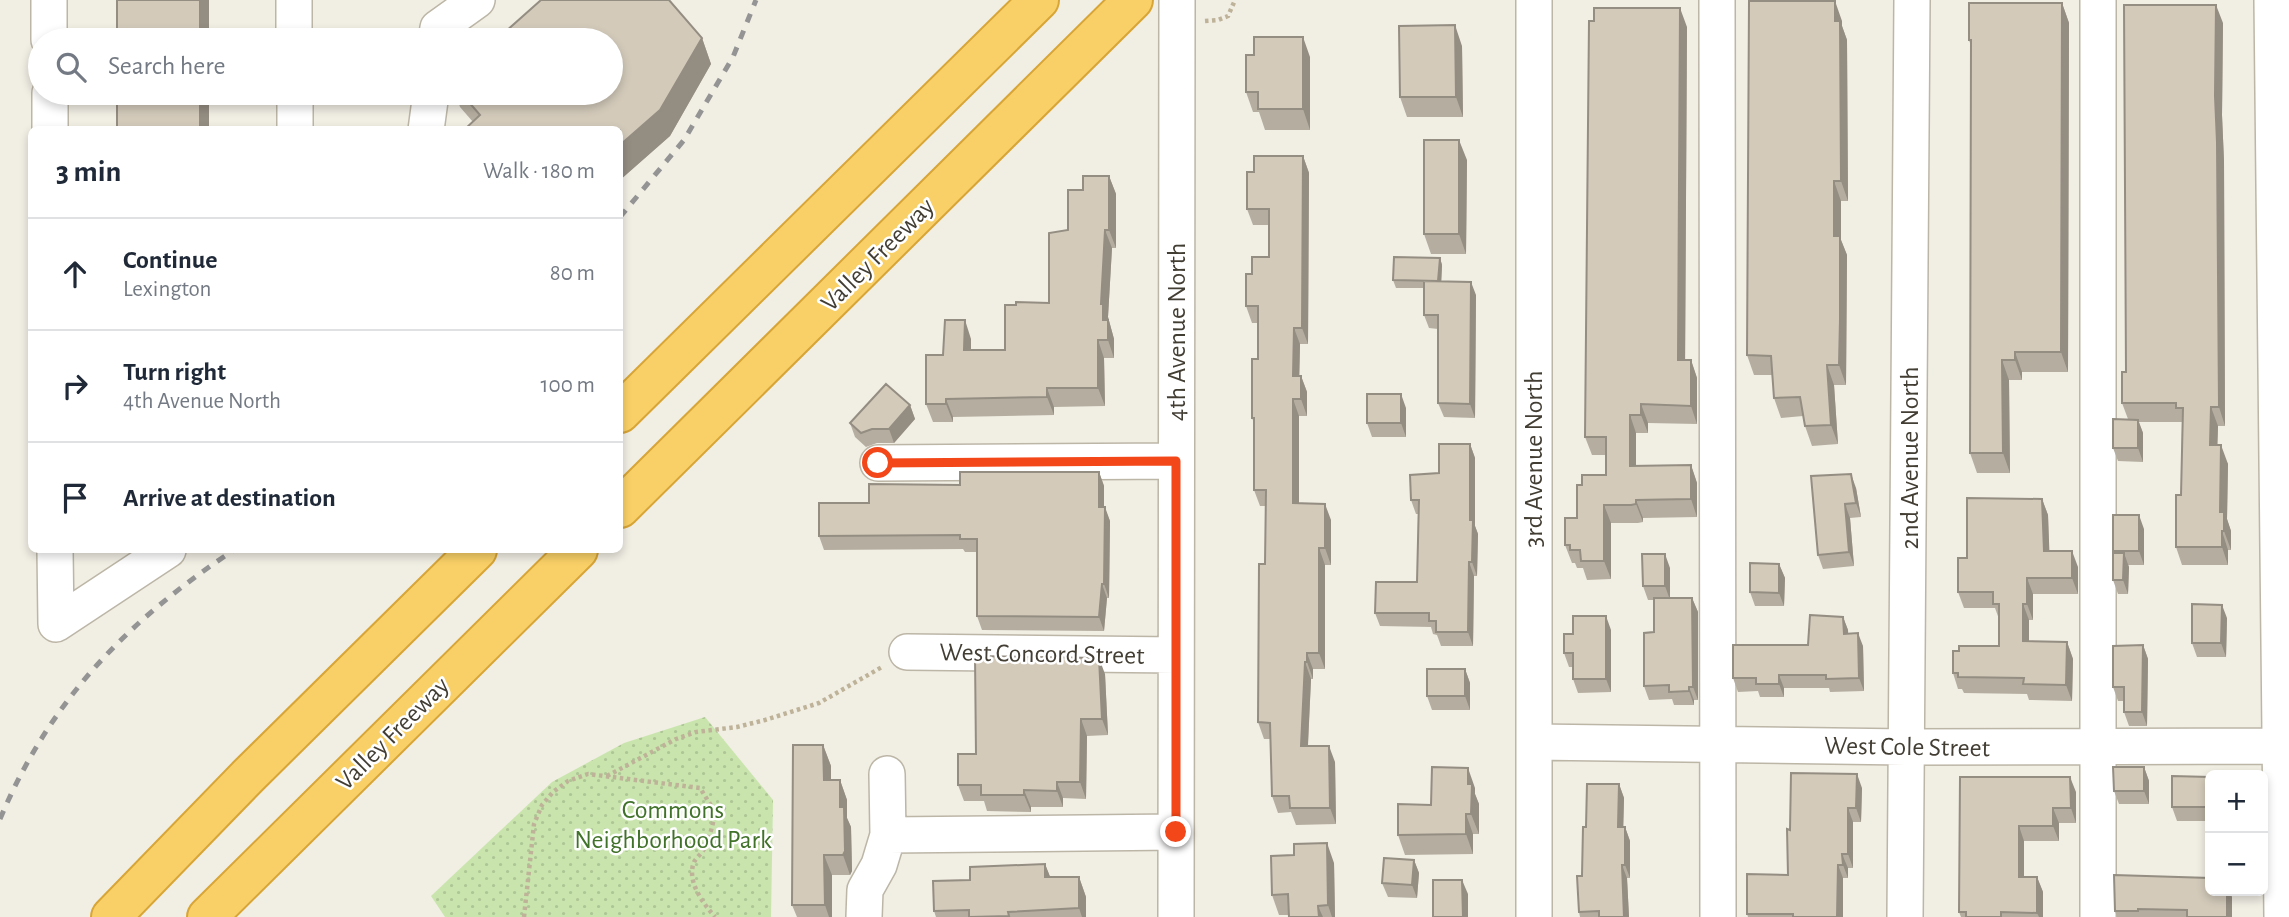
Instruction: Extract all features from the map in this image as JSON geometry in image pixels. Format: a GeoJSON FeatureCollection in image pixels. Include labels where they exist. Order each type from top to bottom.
{"type":"FeatureCollection","features":[{"type":"Feature","properties":{"kind":"highway"},"geometry":{"type":"LineString","coordinates":[[623,409],[1038,0]]}},
{"type":"Feature","properties":{"kind":"highway","name":"Valley Freeway"},"geometry":{"type":"LineString","coordinates":[[623,505],[1133,0]]}},
{"type":"Feature","properties":{"kind":"highway"},"geometry":{"type":"LineString","coordinates":[[111,917],[248,776],[474,553]]}},
{"type":"Feature","properties":{"kind":"highway","name":"Valley Freeway"},"geometry":{"type":"LineString","coordinates":[[207,917],[575,553]]}},
{"type":"Feature","properties":{"kind":"street"},"geometry":{"type":"LineString","coordinates":[[49,0],[49,28]]}},
{"type":"Feature","properties":{"kind":"street"},"geometry":{"type":"LineString","coordinates":[[294,0],[295,28]]}},
{"type":"Feature","properties":{"kind":"street"},"geometry":{"type":"LineString","coordinates":[[438,28],[477,0]]}},
{"type":"Feature","properties":{"kind":"street"},"geometry":{"type":"LineString","coordinates":[[1717,0],[1718,917]]}},
{"type":"Feature","properties":{"kind":"street","name":"2nd Avenue North"},"geometry":{"type":"LineString","coordinates":[[1905,917],[1912,0]]}},
{"type":"Feature","properties":{"kind":"street"},"geometry":{"type":"LineString","coordinates":[[2098,0],[2098,917]]}},
{"type":"Feature","properties":{"kind":"street"},"geometry":{"type":"LineString","coordinates":[[2272,0],[2281,917]]}},
{"type":"Feature","properties":{"kind":"street","name":"3rd Avenue North"},"geometry":{"type":"LineString","coordinates":[[1533,1],[1534,917]]}},
{"type":"Feature","properties":{"kind":"street","name":"4th Avenue North"},"geometry":{"type":"LineString","coordinates":[[1176,917],[1177,11]]}},
{"type":"Feature","properties":{"kind":"street"},"geometry":{"type":"LineString","coordinates":[[50,105],[50,126]]}},
{"type":"Feature","properties":{"kind":"street"},"geometry":{"type":"LineString","coordinates":[[295,105],[296,126]]}},
{"type":"Feature","properties":{"kind":"street"},"geometry":{"type":"LineString","coordinates":[[426,126],[429,105]]}},
{"type":"Feature","properties":{"kind":"street"},"geometry":{"type":"LineString","coordinates":[[878,463],[1176,461]]}},
{"type":"Feature","properties":{"kind":"street"},"geometry":{"type":"LineString","coordinates":[[55,553],[56,624],[162,553]]}},
{"type":"Feature","properties":{"kind":"street","name":"West Concord Street"},"geometry":{"type":"LineString","coordinates":[[907,652],[1176,655]]}},
{"type":"Feature","properties":{"kind":"street","name":"West Cole Street"},"geometry":{"type":"LineString","coordinates":[[1534,742],[1906,747],[2281,746]]}},
{"type":"Feature","properties":{"kind":"street"},"geometry":{"type":"LineString","coordinates":[[864,917],[865,890],[879,865],[888,835],[887,774]]}},
{"type":"Feature","properties":{"kind":"street"},"geometry":{"type":"LineString","coordinates":[[888,835],[1176,832]]}},
{"type":"Feature","properties":{"kind":"path"},"geometry":{"type":"LineString","coordinates":[[1177,11],[1218,20],[1228,16],[1235,0]]}},
{"type":"Feature","properties":{"kind":"path"},"geometry":{"type":"LineString","coordinates":[[606,776],[676,739],[696,732],[737,727],[819,703],[907,652]]}},
{"type":"Feature","properties":{"kind":"path"},"geometry":{"type":"LineString","coordinates":[[524,917],[534,824],[542,805],[568,781],[588,774],[700,788],[715,811],[713,829],[694,863],[694,877],[699,898],[715,917]]}},
{"type":"Feature","properties":{"kind":"green space","name":"Commons Neighborhood Park"},"geometry":{"type":"Polygon","coordinates":[[[705,717],[773,800],[771,917],[445,917],[431,896],[552,782],[624,743],[705,717]]]}},
{"type":"Feature","properties":{"kind":"building"},"geometry":{"type":"Polygon","coordinates":[[[117,0],[200,0],[200,28],[117,28],[117,0]]]}},
{"type":"Feature","properties":{"kind":"building"},"geometry":{"type":"Polygon","coordinates":[[[541,0],[669,0],[702,38],[660,110],[623,142],[623,126],[468,126],[480,115],[471,105],[623,105],[623,28],[510,28],[541,0]]]}},
{"type":"Feature","properties":{"kind":"building"},"geometry":{"type":"Polygon","coordinates":[[[1749,1],[1835,1],[1835,21],[1840,21],[1841,181],[1834,181],[1834,236],[1840,236],[1839,365],[1827,365],[1831,425],[1805,426],[1800,397],[1774,398],[1771,356],[1747,355],[1749,1]]]}},
{"type":"Feature","properties":{"kind":"building"},"geometry":{"type":"Polygon","coordinates":[[[1969,3],[2062,3],[2061,352],[2015,352],[2015,360],[2002,360],[2003,453],[1970,453],[1969,3]]]}},
{"type":"Feature","properties":{"kind":"building"},"geometry":{"type":"Polygon","coordinates":[[[2124,5],[2216,5],[2219,407],[2211,407],[2210,445],[2221,445],[2220,512],[2224,512],[2222,547],[2176,547],[2176,495],[2181,495],[2183,408],[2176,408],[2176,403],[2122,403],[2122,372],[2126,372],[2124,5]]]}},
{"type":"Feature","properties":{"kind":"building"},"geometry":{"type":"Polygon","coordinates":[[[1594,8],[1680,8],[1678,360],[1691,360],[1691,406],[1641,404],[1641,415],[1630,415],[1630,466],[1691,465],[1691,499],[1636,500],[1636,504],[1631,505],[1604,505],[1604,561],[1581,561],[1580,550],[1570,550],[1570,545],[1565,545],[1565,518],[1577,518],[1577,485],[1582,485],[1582,475],[1606,475],[1606,437],[1585,437],[1589,21],[1594,21],[1594,8]]]}},
{"type":"Feature","properties":{"kind":"building"},"geometry":{"type":"Polygon","coordinates":[[[1455,25],[1456,97],[1400,97],[1399,26],[1455,25]]]}},
{"type":"Feature","properties":{"kind":"building"},"geometry":{"type":"Polygon","coordinates":[[[1254,37],[1303,37],[1303,109],[1258,109],[1258,92],[1246,92],[1246,55],[1254,55],[1254,37]]]}},
{"type":"Feature","properties":{"kind":"building"},"geometry":{"type":"Polygon","coordinates":[[[117,105],[200,105],[200,126],[117,126],[117,105]]]}},
{"type":"Feature","properties":{"kind":"building"},"geometry":{"type":"Polygon","coordinates":[[[1424,140],[1459,140],[1459,234],[1424,234],[1424,140]]]}},
{"type":"Feature","properties":{"kind":"building"},"geometry":{"type":"Polygon","coordinates":[[[1254,156],[1303,156],[1302,328],[1294,328],[1293,376],[1301,376],[1301,399],[1293,399],[1293,503],[1325,504],[1325,548],[1319,548],[1319,653],[1307,653],[1305,662],[1301,746],[1329,746],[1330,808],[1290,808],[1289,796],[1272,796],[1270,723],[1258,722],[1259,564],[1265,564],[1266,490],[1254,490],[1252,359],[1258,359],[1258,306],[1246,306],[1246,274],[1252,274],[1252,257],[1269,257],[1269,209],[1247,209],[1247,172],[1254,172],[1254,156]]]}},
{"type":"Feature","properties":{"kind":"building"},"geometry":{"type":"Polygon","coordinates":[[[1083,176],[1109,176],[1109,230],[1105,230],[1101,304],[1103,320],[1108,320],[1108,340],[1098,340],[1098,388],[1047,388],[1047,397],[946,399],[946,404],[926,404],[926,355],[943,355],[945,320],[965,320],[964,350],[1005,350],[1005,305],[1016,305],[1016,302],[1049,303],[1049,233],[1068,230],[1068,190],[1083,190],[1083,176]]]}},
{"type":"Feature","properties":{"kind":"building"},"geometry":{"type":"Polygon","coordinates":[[[1394,257],[1440,258],[1438,281],[1393,280],[1394,257]]]}},
{"type":"Feature","properties":{"kind":"building"},"geometry":{"type":"Polygon","coordinates":[[[1424,281],[1471,282],[1470,404],[1438,403],[1438,315],[1424,315],[1424,281]]]}},
{"type":"Feature","properties":{"kind":"building"},"geometry":{"type":"Polygon","coordinates":[[[886,384],[910,405],[889,429],[872,429],[861,433],[850,423],[886,384]]]}},
{"type":"Feature","properties":{"kind":"building"},"geometry":{"type":"Polygon","coordinates":[[[1367,394],[1401,394],[1401,423],[1367,423],[1367,394]]]}},
{"type":"Feature","properties":{"kind":"building"},"geometry":{"type":"Polygon","coordinates":[[[2113,419],[2138,420],[2138,448],[2113,448],[2113,419]]]}},
{"type":"Feature","properties":{"kind":"building"},"geometry":{"type":"Polygon","coordinates":[[[1439,444],[1470,444],[1470,520],[1473,520],[1472,562],[1469,562],[1468,632],[1436,632],[1436,621],[1429,621],[1429,613],[1375,613],[1376,582],[1417,582],[1419,500],[1411,500],[1410,475],[1439,473],[1439,444]]]}},
{"type":"Feature","properties":{"kind":"building"},"geometry":{"type":"Polygon","coordinates":[[[960,472],[1099,472],[1099,507],[1105,507],[1104,584],[1099,617],[977,616],[977,539],[960,539],[960,535],[819,536],[819,503],[869,503],[869,484],[960,485],[960,472]]]}},
{"type":"Feature","properties":{"kind":"building"},"geometry":{"type":"Polygon","coordinates":[[[1851,474],[1856,503],[1845,504],[1849,552],[1818,555],[1811,476],[1851,474]]]}},
{"type":"Feature","properties":{"kind":"building"},"geometry":{"type":"Polygon","coordinates":[[[1967,498],[2042,499],[2044,551],[2072,551],[2072,578],[2027,578],[2027,604],[2023,604],[2023,641],[2067,642],[2066,685],[2023,684],[2024,678],[1958,677],[1958,673],[1953,673],[1953,651],[1959,651],[1959,646],[1999,646],[1999,604],[1993,604],[1993,592],[1958,592],[1958,558],[1967,558],[1967,498]]]}},
{"type":"Feature","properties":{"kind":"building"},"geometry":{"type":"Polygon","coordinates":[[[2113,515],[2139,515],[2139,551],[2113,551],[2113,515]]]}},
{"type":"Feature","properties":{"kind":"building"},"geometry":{"type":"Polygon","coordinates":[[[2113,553],[2124,553],[2123,580],[2113,580],[2113,553]]]}},
{"type":"Feature","properties":{"kind":"building"},"geometry":{"type":"Polygon","coordinates":[[[1642,554],[1665,554],[1665,586],[1643,586],[1642,554]]]}},
{"type":"Feature","properties":{"kind":"building"},"geometry":{"type":"Polygon","coordinates":[[[1750,563],[1779,564],[1779,593],[1750,592],[1750,563]]]}},
{"type":"Feature","properties":{"kind":"building"},"geometry":{"type":"Polygon","coordinates":[[[1654,598],[1692,598],[1693,687],[1689,687],[1689,691],[1669,692],[1669,685],[1644,686],[1644,633],[1654,632],[1654,598]]]}},
{"type":"Feature","properties":{"kind":"building"},"geometry":{"type":"Polygon","coordinates":[[[2192,604],[2222,605],[2221,643],[2192,643],[2192,604]]]}},
{"type":"Feature","properties":{"kind":"building"},"geometry":{"type":"Polygon","coordinates":[[[1810,615],[1843,617],[1844,634],[1858,633],[1859,678],[1826,679],[1826,675],[1779,675],[1779,684],[1756,684],[1756,678],[1733,678],[1733,645],[1808,645],[1810,615]]]}},
{"type":"Feature","properties":{"kind":"building"},"geometry":{"type":"Polygon","coordinates":[[[1573,616],[1606,616],[1606,679],[1573,679],[1573,653],[1564,653],[1564,634],[1573,634],[1573,616]]]}},
{"type":"Feature","properties":{"kind":"building"},"geometry":{"type":"Polygon","coordinates":[[[2143,645],[2142,712],[2124,712],[2124,687],[2113,687],[2113,646],[2143,645]]]}},
{"type":"Feature","properties":{"kind":"building"},"geometry":{"type":"Polygon","coordinates":[[[975,656],[1099,658],[1102,719],[1081,719],[1080,782],[1057,782],[1057,791],[1024,790],[1024,795],[981,795],[981,785],[958,785],[958,754],[976,754],[975,656]]]}},
{"type":"Feature","properties":{"kind":"building"},"geometry":{"type":"Polygon","coordinates":[[[1427,669],[1465,669],[1465,696],[1427,696],[1427,669]]]}},
{"type":"Feature","properties":{"kind":"building"},"geometry":{"type":"Polygon","coordinates":[[[793,745],[823,745],[824,780],[840,780],[845,851],[843,855],[824,855],[825,905],[792,905],[793,745]]]}},
{"type":"Feature","properties":{"kind":"building"},"geometry":{"type":"Polygon","coordinates":[[[1432,767],[1468,768],[1468,784],[1472,784],[1471,814],[1466,814],[1466,834],[1398,835],[1398,804],[1431,805],[1432,767]]]}},
{"type":"Feature","properties":{"kind":"building"},"geometry":{"type":"Polygon","coordinates":[[[2113,767],[2144,767],[2144,791],[2114,791],[2113,767]]]}},
{"type":"Feature","properties":{"kind":"building"},"geometry":{"type":"Polygon","coordinates":[[[1791,773],[1857,774],[1856,808],[1848,808],[1848,854],[1842,854],[1843,865],[1838,865],[1837,917],[1747,914],[1747,874],[1788,875],[1787,829],[1790,830],[1791,773]]]}},
{"type":"Feature","properties":{"kind":"building"},"geometry":{"type":"Polygon","coordinates":[[[2172,776],[2205,777],[2205,807],[2172,807],[2172,776]]]}},
{"type":"Feature","properties":{"kind":"building"},"geometry":{"type":"Polygon","coordinates":[[[1960,777],[2070,777],[2071,808],[2053,808],[2053,826],[2019,826],[2019,877],[2037,877],[2037,913],[2001,912],[2001,917],[1966,917],[1966,912],[1959,912],[1960,777]]]}},
{"type":"Feature","properties":{"kind":"building"},"geometry":{"type":"Polygon","coordinates":[[[1587,784],[1619,784],[1618,827],[1625,827],[1625,865],[1622,865],[1624,917],[1599,917],[1599,911],[1579,912],[1577,876],[1582,876],[1587,784]]]}},
{"type":"Feature","properties":{"kind":"building"},"geometry":{"type":"Polygon","coordinates":[[[1327,843],[1328,905],[1318,906],[1319,917],[1289,917],[1288,894],[1272,895],[1271,856],[1294,855],[1294,844],[1327,843]]]}},
{"type":"Feature","properties":{"kind":"building"},"geometry":{"type":"Polygon","coordinates":[[[1384,858],[1414,860],[1412,885],[1382,883],[1384,858]]]}},
{"type":"Feature","properties":{"kind":"building"},"geometry":{"type":"Polygon","coordinates":[[[1045,864],[1045,877],[1079,877],[1079,908],[1008,912],[1009,916],[969,917],[969,910],[934,911],[933,881],[970,880],[970,867],[1045,864]]]}},
{"type":"Feature","properties":{"kind":"building"},"geometry":{"type":"Polygon","coordinates":[[[2114,875],[2205,878],[2205,896],[2227,896],[2227,917],[2187,917],[2187,910],[2115,911],[2114,875]]]}},
{"type":"Feature","properties":{"kind":"building"},"geometry":{"type":"Polygon","coordinates":[[[1433,880],[1462,880],[1463,917],[1433,917],[1433,880]]]}},
{"type":"Feature","properties":{"kind":"railway"},"geometry":{"type":"LineString","coordinates":[[623,213],[684,140],[733,57],[756,0]]}},
{"type":"Feature","properties":{"kind":"railway"},"geometry":{"type":"LineString","coordinates":[[0,819],[20,776],[43,737],[96,666],[160,605],[230,553]]}},
{"type":"Feature","properties":{"kind":"route"},"geometry":{"type":"LineString","coordinates":[[878,463],[1176,461],[1176,832]]}}]}
